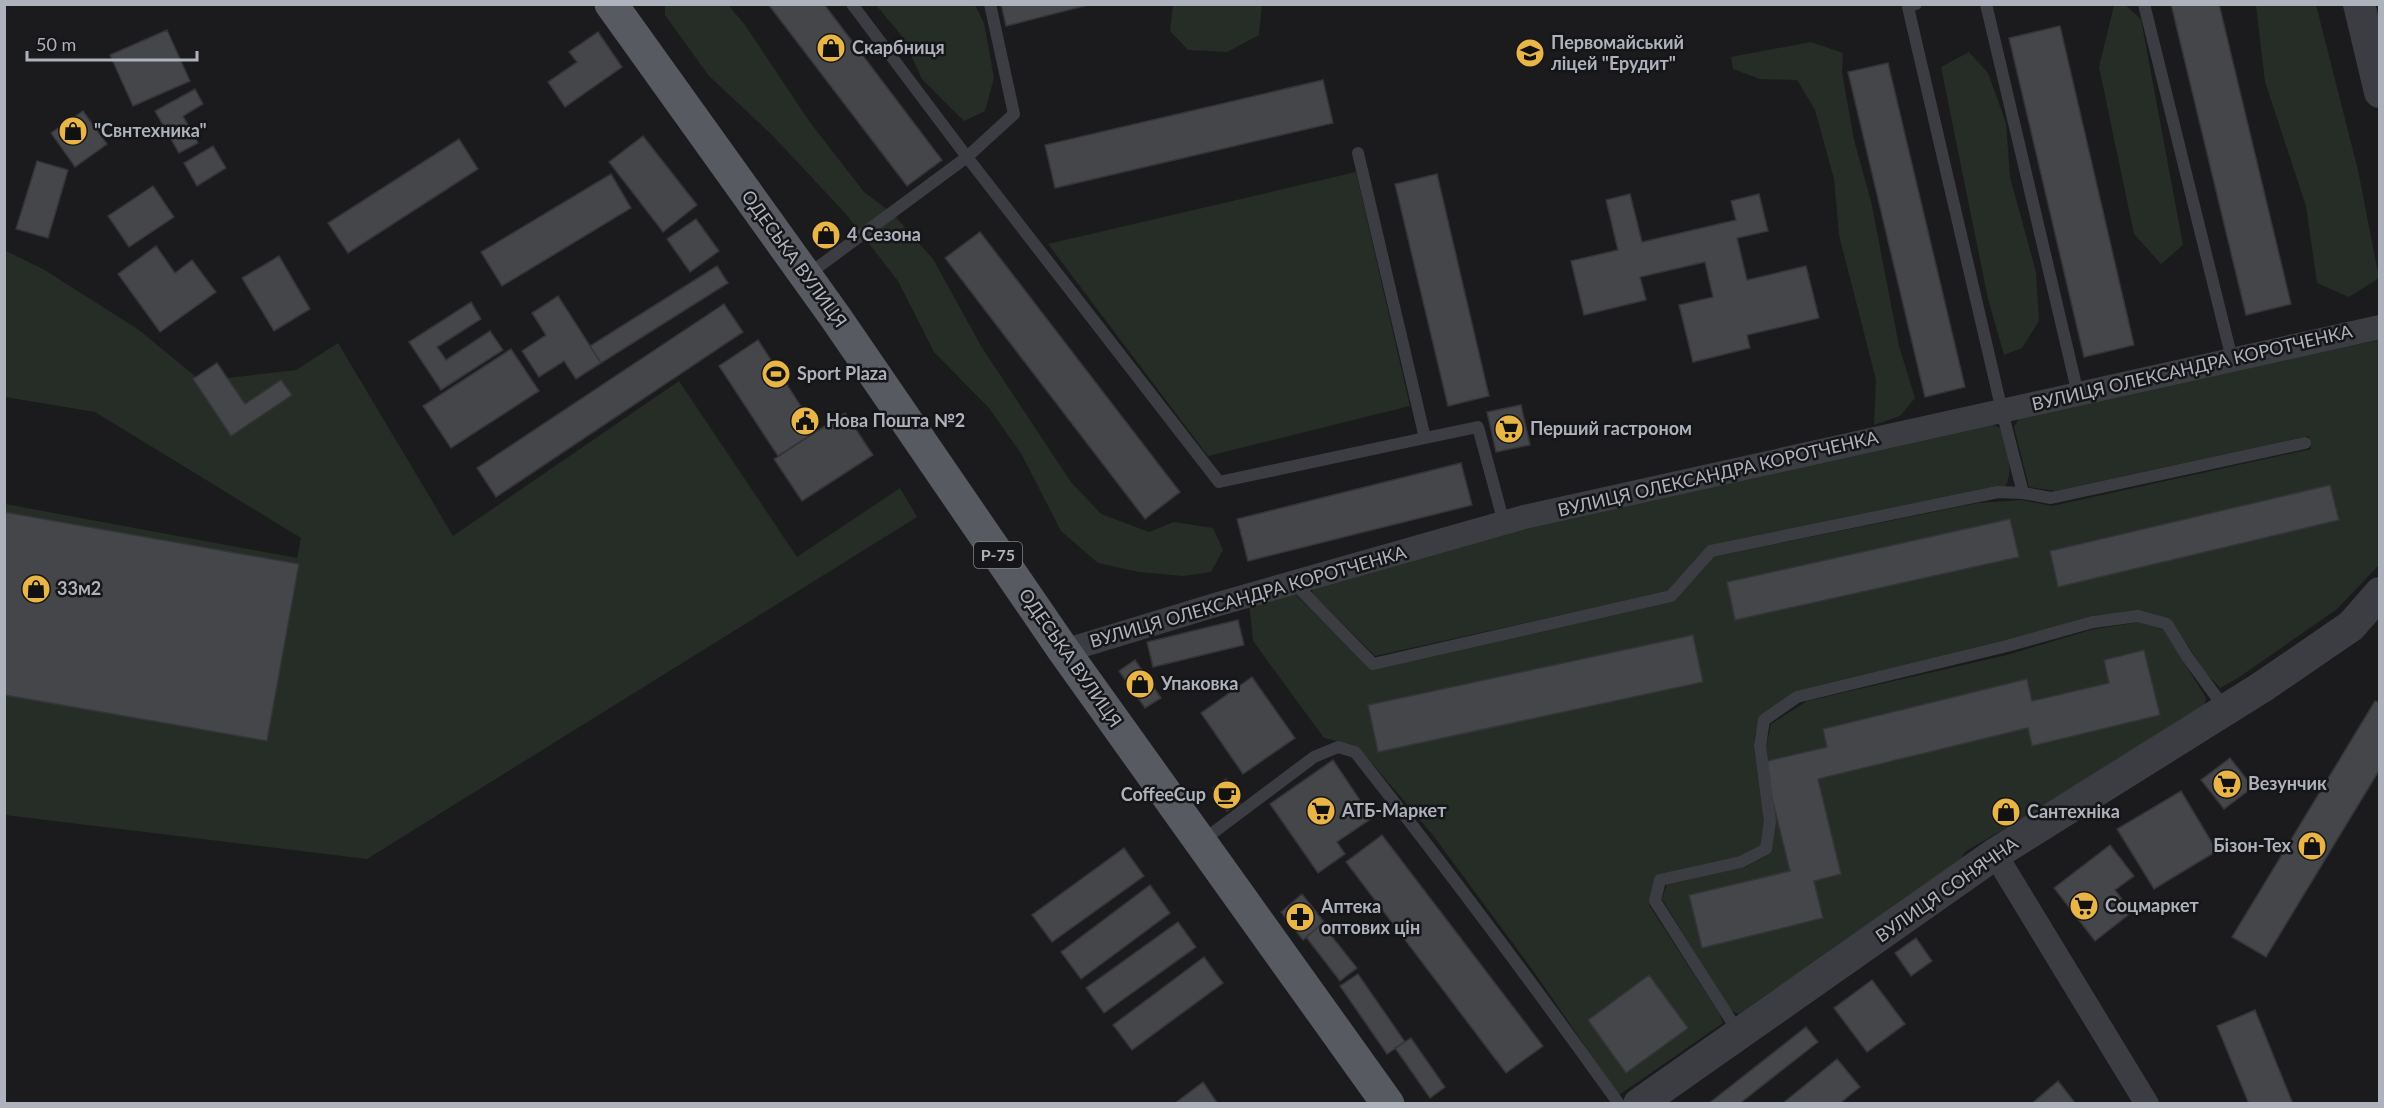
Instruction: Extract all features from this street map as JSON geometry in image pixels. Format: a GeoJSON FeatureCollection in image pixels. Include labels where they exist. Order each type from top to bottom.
{"type":"FeatureCollection","features":[{"type":"Feature","properties":{"kind":"main road","name":"ОДЕСЬКА ВУЛИЦЯ"},"geometry":{"type":"LineString","coordinates":[[611,4],[806,276],[1064,651],[1388,1104]]}},
{"type":"Feature","properties":{"kind":"street"},"geometry":{"type":"LineString","coordinates":[[2359,4],[2379,92]]}},
{"type":"Feature","properties":{"kind":"street","name":"ВУЛИЦЯ ОЛЕКСАНДРА КОРОТЧЕНКА"},"geometry":{"type":"LineString","coordinates":[[1064,651],[1293,582],[1504,523],[2379,327]]}},
{"type":"Feature","properties":{"kind":"street","name":"ВУЛИЦЯ СОНЯЧНА"},"geometry":{"type":"LineString","coordinates":[[1639,1104],[1995,854],[2227,711],[2365,621],[2379,593]]}},
{"type":"Feature","properties":{"kind":"street"},"geometry":{"type":"LineString","coordinates":[[1995,854],[2147,1104]]}},
{"type":"Feature","properties":{"kind":"lane"},"geometry":{"type":"LineString","coordinates":[[852,4],[967,157],[1219,482],[1478,427],[1504,523]]}},
{"type":"Feature","properties":{"kind":"lane"},"geometry":{"type":"LineString","coordinates":[[806,276],[967,157],[1014,114],[990,4]]}},
{"type":"Feature","properties":{"kind":"lane"},"geometry":{"type":"LineString","coordinates":[[1916,4],[1908,7],[2002,411],[2024,493]]}},
{"type":"Feature","properties":{"kind":"lane"},"geometry":{"type":"LineString","coordinates":[[1986,4],[2078,394]]}},
{"type":"Feature","properties":{"kind":"lane"},"geometry":{"type":"LineString","coordinates":[[2144,4],[2232,359]]}},
{"type":"Feature","properties":{"kind":"lane"},"geometry":{"type":"LineString","coordinates":[[1358,153],[1425,438]]}},
{"type":"Feature","properties":{"kind":"lane"},"geometry":{"type":"LineString","coordinates":[[1293,582],[1373,664],[1671,596],[1711,551],[1998,492],[2024,493],[2051,498],[2305,443]]}},
{"type":"Feature","properties":{"kind":"lane"},"geometry":{"type":"LineString","coordinates":[[1740,1034],[1655,902],[1660,880],[1741,862],[1766,849],[1770,821],[1760,746],[1764,720],[1797,697],[2007,646],[2093,622],[2138,616],[2167,624],[2188,658],[2227,711]]}},
{"type":"Feature","properties":{"kind":"lane"},"geometry":{"type":"LineString","coordinates":[[1201,842],[1314,757],[1338,747],[1355,752],[1421,835],[1576,1041],[1620,1104]]}},
{"type":"Feature","properties":{"kind":"shaded area"},"geometry":{"type":"Polygon","coordinates":[[[1262,4],[1259,35],[1227,52],[1188,50],[1170,31],[1173,5],[1262,4]]]}},
{"type":"Feature","properties":{"kind":"shaded area"},"geometry":{"type":"Polygon","coordinates":[[[665,5],[728,5],[745,25],[809,121],[864,192],[892,213],[933,259],[981,346],[1071,482],[1101,514],[1149,532],[1174,522],[1213,528],[1223,550],[1211,572],[1183,576],[1139,572],[1098,563],[1061,531],[1022,455],[989,408],[934,352],[898,281],[845,213],[772,135],[709,76],[665,15],[665,5]]]}},
{"type":"Feature","properties":{"kind":"shaded area"},"geometry":{"type":"Polygon","coordinates":[[[876,5],[975,5],[984,23],[994,78],[985,111],[964,121],[922,79],[902,36],[876,5]]]}},
{"type":"Feature","properties":{"kind":"shaded area"},"geometry":{"type":"Polygon","coordinates":[[[2114,5],[2125,5],[2141,19],[2183,245],[2161,264],[2134,234],[2099,67],[2114,5]]]}},
{"type":"Feature","properties":{"kind":"shaded area"},"geometry":{"type":"Polygon","coordinates":[[[2256,5],[2316,5],[2358,170],[2379,278],[2349,297],[2317,283],[2306,206],[2265,82],[2256,5]]]}},
{"type":"Feature","properties":{"kind":"shaded area"},"geometry":{"type":"Polygon","coordinates":[[[1811,42],[1843,53],[1842,72],[1854,140],[1871,201],[1899,346],[1915,398],[1900,416],[1874,425],[1876,380],[1839,235],[1834,179],[1815,110],[1797,80],[1760,79],[1733,69],[1731,57],[1811,42]]]}},
{"type":"Feature","properties":{"kind":"shaded area"},"geometry":{"type":"Polygon","coordinates":[[[1969,52],[1988,73],[2006,123],[2010,177],[2036,272],[2039,321],[2022,348],[2004,355],[1988,299],[1941,67],[1969,52]]]}},
{"type":"Feature","properties":{"kind":"shaded area"},"geometry":{"type":"Polygon","coordinates":[[[1356,172],[1410,406],[1208,456],[1048,244],[1356,172]]]}},
{"type":"Feature","properties":{"kind":"shaded area"},"geometry":{"type":"Polygon","coordinates":[[[4,250],[43,269],[139,330],[201,381],[296,370],[338,343],[453,536],[679,381],[797,557],[900,488],[917,517],[367,859],[5,815],[5,695],[267,741],[299,564],[5,512],[5,504],[297,558],[301,538],[95,412],[5,397],[4,250]]]}},
{"type":"Feature","properties":{"kind":"shaded area"},"geometry":{"type":"Polygon","coordinates":[[[2379,340],[2379,565],[2337,609],[2238,678],[2220,688],[2205,672],[2179,632],[2140,613],[2097,615],[2056,632],[1797,697],[1764,720],[1755,734],[1754,748],[1765,821],[1761,845],[1741,857],[1659,875],[1649,905],[1719,1013],[1723,1023],[1619,1095],[1532,969],[1432,834],[1354,745],[1324,738],[1253,641],[1249,602],[1292,591],[1370,668],[1675,600],[1712,557],[1978,503],[2022,500],[2052,506],[2311,449],[2309,436],[2055,491],[2029,487],[2014,427],[2021,415],[2379,340]]]}},
{"type":"Feature","properties":{"kind":"shaded area"},"geometry":{"type":"Polygon","coordinates":[[[1992,425],[2002,428],[2007,450],[2010,466],[2005,487],[1710,546],[1670,590],[1638,598],[1375,656],[1312,593],[1314,583],[1508,528],[1992,425]]]}},
{"type":"Feature","properties":{"kind":"shaded area"},"geometry":{"type":"Polygon","coordinates":[[[2140,622],[2164,630],[2206,698],[2204,710],[1966,851],[1958,863],[1739,1014],[1731,1011],[1662,899],[1667,884],[1745,867],[1770,854],[1774,824],[1766,747],[1771,724],[1807,701],[2007,655],[2094,629],[2140,622]]]}},
{"type":"Feature","properties":{"kind":"building"},"geometry":{"type":"Polygon","coordinates":[[[768,4],[824,4],[942,160],[907,186],[768,4]]]}},
{"type":"Feature","properties":{"kind":"building"},"geometry":{"type":"Polygon","coordinates":[[[1001,4],[1092,4],[1006,26],[1001,4]]]}},
{"type":"Feature","properties":{"kind":"building"},"geometry":{"type":"Polygon","coordinates":[[[2171,4],[2219,4],[2291,304],[2246,315],[2171,4]]]}},
{"type":"Feature","properties":{"kind":"building"},"geometry":{"type":"Polygon","coordinates":[[[2060,26],[2134,345],[2084,357],[2009,38],[2060,26]]]}},
{"type":"Feature","properties":{"kind":"building"},"geometry":{"type":"Polygon","coordinates":[[[167,30],[190,81],[133,106],[110,55],[167,30]]]}},
{"type":"Feature","properties":{"kind":"building"},"geometry":{"type":"Polygon","coordinates":[[[598,32],[622,67],[565,107],[548,82],[577,62],[569,52],[598,32]]]}},
{"type":"Feature","properties":{"kind":"building"},"geometry":{"type":"Polygon","coordinates":[[[1888,63],[1965,387],[1925,397],[1848,72],[1888,63]]]}},
{"type":"Feature","properties":{"kind":"building"},"geometry":{"type":"Polygon","coordinates":[[[1323,80],[1333,123],[1055,188],[1045,145],[1323,80]]]}},
{"type":"Feature","properties":{"kind":"building"},"geometry":{"type":"Polygon","coordinates":[[[195,89],[203,104],[183,116],[198,143],[179,153],[155,111],[195,89]]]}},
{"type":"Feature","properties":{"kind":"building"},"geometry":{"type":"Polygon","coordinates":[[[83,111],[107,144],[75,167],[51,133],[83,111]]]}},
{"type":"Feature","properties":{"kind":"building"},"geometry":{"type":"Polygon","coordinates":[[[643,136],[697,205],[663,232],[609,162],[643,136]]]}},
{"type":"Feature","properties":{"kind":"building"},"geometry":{"type":"Polygon","coordinates":[[[459,139],[478,169],[348,253],[328,223],[459,139]]]}},
{"type":"Feature","properties":{"kind":"building"},"geometry":{"type":"Polygon","coordinates":[[[213,146],[226,168],[197,186],[184,163],[213,146]]]}},
{"type":"Feature","properties":{"kind":"building"},"geometry":{"type":"Polygon","coordinates":[[[37,161],[68,170],[48,238],[16,229],[37,161]]]}},
{"type":"Feature","properties":{"kind":"building"},"geometry":{"type":"Polygon","coordinates":[[[611,174],[631,208],[502,286],[481,252],[611,174]]]}},
{"type":"Feature","properties":{"kind":"building"},"geometry":{"type":"Polygon","coordinates":[[[1437,174],[1489,396],[1448,406],[1395,184],[1437,174]]]}},
{"type":"Feature","properties":{"kind":"building"},"geometry":{"type":"Polygon","coordinates":[[[153,186],[174,217],[129,247],[108,216],[153,186]]]}},
{"type":"Feature","properties":{"kind":"building"},"geometry":{"type":"Polygon","coordinates":[[[1630,194],[1642,242],[1736,220],[1731,201],[1759,194],[1768,231],[1737,238],[1747,280],[1806,266],[1819,318],[1747,335],[1750,348],[1693,362],[1679,305],[1713,297],[1705,262],[1640,277],[1646,300],[1584,315],[1571,261],[1618,250],[1606,200],[1630,194]]]}},
{"type":"Feature","properties":{"kind":"building"},"geometry":{"type":"Polygon","coordinates":[[[696,219],[719,251],[690,272],[667,239],[696,219]]]}},
{"type":"Feature","properties":{"kind":"building"},"geometry":{"type":"Polygon","coordinates":[[[980,232],[1180,492],[1145,519],[945,258],[980,232]]]}},
{"type":"Feature","properties":{"kind":"building"},"geometry":{"type":"Polygon","coordinates":[[[156,246],[175,273],[192,260],[216,292],[160,332],[118,274],[156,246]]]}},
{"type":"Feature","properties":{"kind":"building"},"geometry":{"type":"Polygon","coordinates":[[[279,256],[310,309],[274,331],[242,278],[279,256]]]}},
{"type":"Feature","properties":{"kind":"building"},"geometry":{"type":"Polygon","coordinates":[[[717,266],[728,283],[601,363],[590,346],[717,266]]]}},
{"type":"Feature","properties":{"kind":"building"},"geometry":{"type":"Polygon","coordinates":[[[558,296],[601,363],[576,379],[564,361],[539,377],[522,351],[546,335],[532,313],[558,296]]]}},
{"type":"Feature","properties":{"kind":"building"},"geometry":{"type":"Polygon","coordinates":[[[471,302],[481,319],[437,347],[446,360],[490,331],[503,350],[441,390],[409,342],[471,302]]]}},
{"type":"Feature","properties":{"kind":"building"},"geometry":{"type":"Polygon","coordinates":[[[724,304],[743,332],[496,497],[477,468],[724,304]]]}},
{"type":"Feature","properties":{"kind":"building"},"geometry":{"type":"Polygon","coordinates":[[[758,340],[817,431],[778,456],[719,366],[758,340]]]}},
{"type":"Feature","properties":{"kind":"building"},"geometry":{"type":"Polygon","coordinates":[[[511,349],[539,391],[451,448],[423,406],[511,349]]]}},
{"type":"Feature","properties":{"kind":"building"},"geometry":{"type":"Polygon","coordinates":[[[217,363],[245,404],[281,380],[292,395],[231,436],[193,379],[217,363]]]}},
{"type":"Feature","properties":{"kind":"building","name":"Перший гастроном"},"geometry":{"type":"Polygon","coordinates":[[[1521,405],[1530,445],[1496,452],[1487,412],[1521,405]]]}},
{"type":"Feature","properties":{"kind":"building"},"geometry":{"type":"Polygon","coordinates":[[[845,413],[873,455],[802,501],[774,459],[845,413]]]}},
{"type":"Feature","properties":{"kind":"building"},"geometry":{"type":"Polygon","coordinates":[[[1461,463],[1472,505],[1248,561],[1237,519],[1461,463]]]}},
{"type":"Feature","properties":{"kind":"building"},"geometry":{"type":"Polygon","coordinates":[[[2330,485],[2339,520],[2058,587],[2050,551],[2330,485]]]}},
{"type":"Feature","properties":{"kind":"building"},"geometry":{"type":"Polygon","coordinates":[[[4,512],[299,564],[267,741],[4,695],[4,512]]]}},
{"type":"Feature","properties":{"kind":"building"},"geometry":{"type":"Polygon","coordinates":[[[2010,519],[2019,557],[1735,620],[1727,582],[2010,519]]]}},
{"type":"Feature","properties":{"kind":"building"},"geometry":{"type":"Polygon","coordinates":[[[1238,620],[1244,645],[1153,667],[1147,642],[1238,620]]]}},
{"type":"Feature","properties":{"kind":"building"},"geometry":{"type":"Polygon","coordinates":[[[1693,635],[1703,682],[1378,752],[1368,705],[1693,635]]]}},
{"type":"Feature","properties":{"kind":"building"},"geometry":{"type":"Polygon","coordinates":[[[2144,650],[2160,715],[2032,746],[2028,728],[1818,779],[1841,874],[1814,881],[1823,918],[1702,948],[1689,895],[1790,871],[1763,762],[1827,747],[1823,729],[2027,679],[2032,701],[2109,683],[2104,660],[2144,650]]]}},
{"type":"Feature","properties":{"kind":"building","name":"Упаковка"},"geometry":{"type":"Polygon","coordinates":[[[1135,660],[1161,698],[1145,708],[1119,671],[1135,660]]]}},
{"type":"Feature","properties":{"kind":"building"},"geometry":{"type":"Polygon","coordinates":[[[1252,677],[1295,738],[1243,774],[1201,713],[1252,677]]]}},
{"type":"Feature","properties":{"kind":"building"},"geometry":{"type":"Polygon","coordinates":[[[2375,701],[2380,703],[2380,769],[2266,957],[2232,937],[2375,701]]]}},
{"type":"Feature","properties":{"kind":"building","name":"Везунчик"},"geometry":{"type":"Polygon","coordinates":[[[2230,758],[2253,787],[2224,809],[2201,780],[2230,758]]]}},
{"type":"Feature","properties":{"kind":"building","name":"АТБ-Маркет"},"geometry":{"type":"Polygon","coordinates":[[[1333,760],[1372,818],[1337,842],[1345,854],[1318,873],[1270,804],[1333,760]]]}},
{"type":"Feature","properties":{"kind":"building","name":"CoffeeCup"},"geometry":{"type":"Polygon","coordinates":[[[1226,779],[1240,803],[1227,811],[1213,788],[1226,779]]]}},
{"type":"Feature","properties":{"kind":"building"},"geometry":{"type":"Polygon","coordinates":[[[2181,791],[2217,851],[2154,889],[2117,829],[2181,791]]]}},
{"type":"Feature","properties":{"kind":"building","name":"Сантехніка"},"geometry":{"type":"Polygon","coordinates":[[[2009,797],[2019,818],[2004,825],[1993,806],[2009,797]]]}},
{"type":"Feature","properties":{"kind":"building"},"geometry":{"type":"Polygon","coordinates":[[[1382,835],[1543,1046],[1506,1073],[1346,862],[1382,835]]]}},
{"type":"Feature","properties":{"kind":"building"},"geometry":{"type":"Polygon","coordinates":[[[2110,845],[2134,876],[2115,890],[2132,912],[2095,941],[2054,888],[2110,845]]]}},
{"type":"Feature","properties":{"kind":"building"},"geometry":{"type":"Polygon","coordinates":[[[1124,848],[1144,876],[1052,942],[1032,915],[1124,848]]]}},
{"type":"Feature","properties":{"kind":"building"},"geometry":{"type":"Polygon","coordinates":[[[1150,885],[1170,913],[1081,979],[1061,952],[1150,885]]]}},
{"type":"Feature","properties":{"kind":"building"},"geometry":{"type":"Polygon","coordinates":[[[1302,894],[1324,922],[1303,940],[1281,912],[1302,894]]]}},
{"type":"Feature","properties":{"kind":"building"},"geometry":{"type":"Polygon","coordinates":[[[1178,922],[1196,947],[1104,1013],[1086,988],[1178,922]]]}},
{"type":"Feature","properties":{"kind":"building"},"geometry":{"type":"Polygon","coordinates":[[[1322,924],[1357,968],[1340,981],[1306,937],[1322,924]]]}},
{"type":"Feature","properties":{"kind":"building"},"geometry":{"type":"Polygon","coordinates":[[[1916,938],[1932,961],[1911,976],[1895,953],[1916,938]]]}},
{"type":"Feature","properties":{"kind":"building"},"geometry":{"type":"Polygon","coordinates":[[[1204,957],[1223,983],[1132,1050],[1113,1025],[1204,957]]]}},
{"type":"Feature","properties":{"kind":"building"},"geometry":{"type":"Polygon","coordinates":[[[1358,974],[1405,1042],[1387,1054],[1340,986],[1358,974]]]}},
{"type":"Feature","properties":{"kind":"building"},"geometry":{"type":"Polygon","coordinates":[[[1649,975],[1688,1028],[1626,1073],[1588,1020],[1649,975]]]}},
{"type":"Feature","properties":{"kind":"building"},"geometry":{"type":"Polygon","coordinates":[[[1872,980],[1905,1024],[1867,1052],[1834,1008],[1872,980]]]}},
{"type":"Feature","properties":{"kind":"building"},"geometry":{"type":"Polygon","coordinates":[[[2255,1010],[2293,1104],[2249,1104],[2217,1026],[2255,1010]]]}},
{"type":"Feature","properties":{"kind":"building"},"geometry":{"type":"Polygon","coordinates":[[[1806,1027],[1818,1042],[1739,1104],[1708,1104],[1806,1027]]]}},
{"type":"Feature","properties":{"kind":"building"},"geometry":{"type":"Polygon","coordinates":[[[1411,1038],[1445,1087],[1430,1098],[1395,1048],[1411,1038]]]}},
{"type":"Feature","properties":{"kind":"building"},"geometry":{"type":"Polygon","coordinates":[[[1837,1059],[1860,1087],[1839,1104],[1782,1104],[1837,1059]]]}},
{"type":"Feature","properties":{"kind":"building"},"geometry":{"type":"Polygon","coordinates":[[[2058,1081],[2076,1104],[2031,1104],[2058,1081]]]}},
{"type":"Feature","properties":{"kind":"building"},"geometry":{"type":"Polygon","coordinates":[[[1203,1082],[1218,1104],[1174,1104],[1203,1082]]]}},
{"type":"Feature","properties":{"kind":"place","name":"Скарбниця"},"geometry":{"type":"Point","coordinates":[831,48]}},
{"type":"Feature","properties":{"kind":"place","name":"Первомайський ліцей \"Ерудит\""},"geometry":{"type":"Point","coordinates":[1530,53]}},
{"type":"Feature","properties":{"kind":"place","name":"\"Свнтехника\""},"geometry":{"type":"Point","coordinates":[73,131]}},
{"type":"Feature","properties":{"kind":"place","name":"4 Сезона"},"geometry":{"type":"Point","coordinates":[826,235]}},
{"type":"Feature","properties":{"kind":"place","name":"Sport Plaza"},"geometry":{"type":"Point","coordinates":[776,374]}},
{"type":"Feature","properties":{"kind":"place","name":"Нова Пошта №2"},"geometry":{"type":"Point","coordinates":[805,421]}},
{"type":"Feature","properties":{"kind":"place","name":"Перший гастроном"},"geometry":{"type":"Point","coordinates":[1509,429]}},
{"type":"Feature","properties":{"kind":"place","name":"33м2"},"geometry":{"type":"Point","coordinates":[36,589]}},
{"type":"Feature","properties":{"kind":"place","name":"Упаковка"},"geometry":{"type":"Point","coordinates":[1140,684]}},
{"type":"Feature","properties":{"kind":"place","name":"Везунчик"},"geometry":{"type":"Point","coordinates":[2227,784]}},
{"type":"Feature","properties":{"kind":"place","name":"CoffeeCup"},"geometry":{"type":"Point","coordinates":[1227,795]}},
{"type":"Feature","properties":{"kind":"place","name":"АТБ-Маркет"},"geometry":{"type":"Point","coordinates":[1321,811]}},
{"type":"Feature","properties":{"kind":"place","name":"Сантехніка"},"geometry":{"type":"Point","coordinates":[2006,812]}},
{"type":"Feature","properties":{"kind":"place","name":"Бізон-Тех"},"geometry":{"type":"Point","coordinates":[2312,846]}},
{"type":"Feature","properties":{"kind":"place","name":"Соцмаркет"},"geometry":{"type":"Point","coordinates":[2084,906]}},
{"type":"Feature","properties":{"kind":"place","name":"Аптека оптових цін"},"geometry":{"type":"Point","coordinates":[1300,917]}}]}
